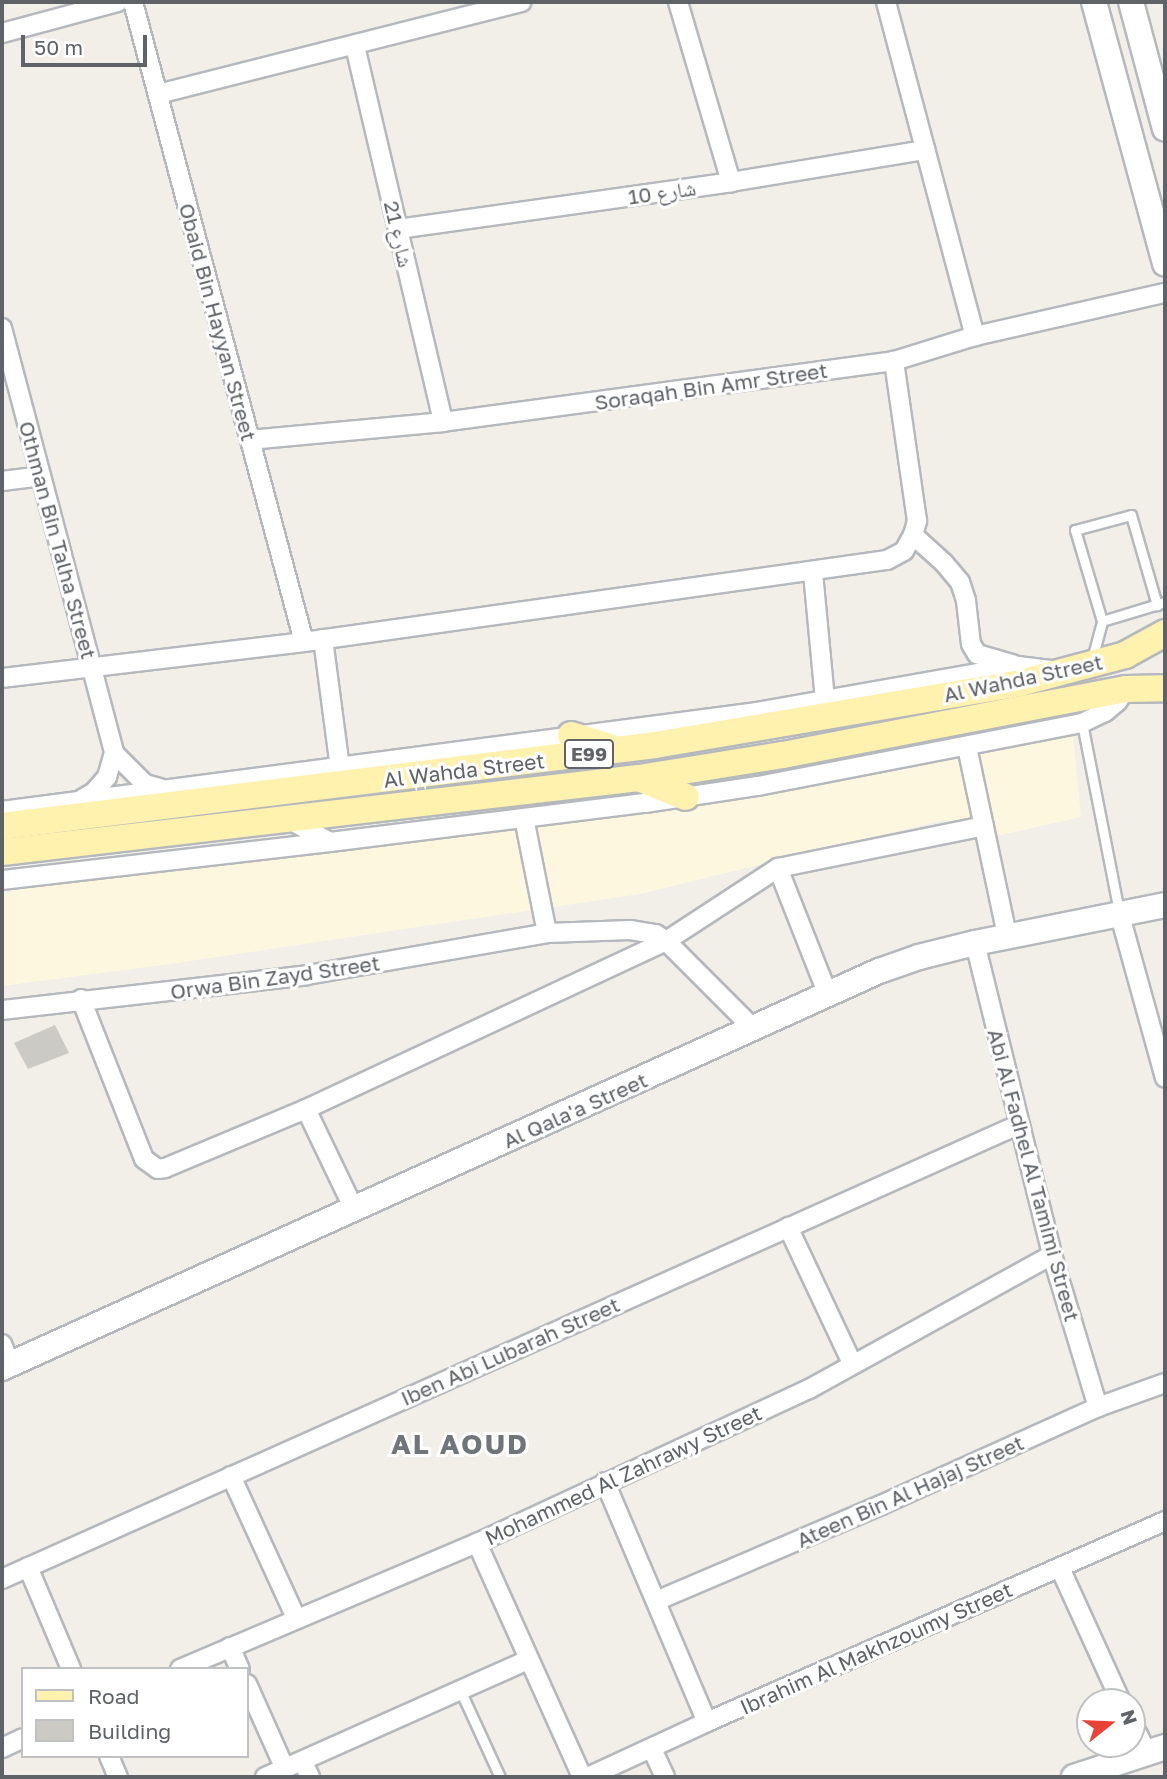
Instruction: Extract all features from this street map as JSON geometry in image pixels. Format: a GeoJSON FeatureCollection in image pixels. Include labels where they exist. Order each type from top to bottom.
{"type":"FeatureCollection","features":[{"type":"Feature","properties":{"kind":"main road","name":"Al Wahda Street"},"geometry":{"type":"LineString","coordinates":[[2,825],[618,750],[1020,683],[1125,655],[1165,633]]}},
{"type":"Feature","properties":{"kind":"main road","name":"Al Wahda Street"},"geometry":{"type":"LineString","coordinates":[[2,852],[639,778],[783,755],[1126,689],[1165,688]]}},
{"type":"Feature","properties":{"kind":"main road"},"geometry":{"type":"LineString","coordinates":[[571,735],[618,750]]}},
{"type":"Feature","properties":{"kind":"main road"},"geometry":{"type":"LineString","coordinates":[[639,778],[686,797]]}},
{"type":"Feature","properties":{"kind":"street"},"geometry":{"type":"LineString","coordinates":[[2,33],[118,2]]}},
{"type":"Feature","properties":{"kind":"street","name":"Obaid Bin Hayyan Street"},"geometry":{"type":"LineString","coordinates":[[133,2],[304,642]]}},
{"type":"Feature","properties":{"kind":"street"},"geometry":{"type":"LineString","coordinates":[[158,94],[522,2]]}},
{"type":"Feature","properties":{"kind":"street"},"geometry":{"type":"LineString","coordinates":[[678,2],[731,182]]}},
{"type":"Feature","properties":{"kind":"street"},"geometry":{"type":"LineString","coordinates":[[886,2],[975,336]]}},
{"type":"Feature","properties":{"kind":"street"},"geometry":{"type":"LineString","coordinates":[[1094,2],[1165,264]]}},
{"type":"Feature","properties":{"kind":"street"},"geometry":{"type":"LineString","coordinates":[[1131,2],[1165,129]]}},
{"type":"Feature","properties":{"kind":"street","name":"شارع 21"},"geometry":{"type":"LineString","coordinates":[[355,46],[443,422]]}},
{"type":"Feature","properties":{"kind":"street","name":"شارع 10"},"geometry":{"type":"LineString","coordinates":[[398,229],[731,182],[925,149]]}},
{"type":"Feature","properties":{"kind":"street","name":"Soraqah Bin Amr Street"},"geometry":{"type":"LineString","coordinates":[[250,440],[443,422],[894,361],[975,336],[1165,293]]}},
{"type":"Feature","properties":{"kind":"street","name":"Othman Bin Talha Street"},"geometry":{"type":"LineString","coordinates":[[2,327],[114,753]]}},
{"type":"Feature","properties":{"kind":"street"},"geometry":{"type":"LineString","coordinates":[[2,678],[304,642],[813,573],[887,560],[904,551],[913,535],[916,521],[894,361]]}},
{"type":"Feature","properties":{"kind":"street"},"geometry":{"type":"LineString","coordinates":[[2,481],[41,477]]}},
{"type":"Feature","properties":{"kind":"street"},"geometry":{"type":"LineString","coordinates":[[913,535],[944,563],[960,582],[966,601],[971,644],[977,654],[1018,666]]}},
{"type":"Feature","properties":{"kind":"street"},"geometry":{"type":"LineString","coordinates":[[813,573],[825,700]]}},
{"type":"Feature","properties":{"kind":"street"},"geometry":{"type":"LineString","coordinates":[[323,639],[340,768]]}},
{"type":"Feature","properties":{"kind":"street"},"geometry":{"type":"LineString","coordinates":[[2,811],[756,712],[1018,666],[1078,669]]}},
{"type":"Feature","properties":{"kind":"street"},"geometry":{"type":"LineString","coordinates":[[2,880],[686,797],[967,747],[1082,723],[1105,712],[1117,702],[1126,689]]}},
{"type":"Feature","properties":{"kind":"street"},"geometry":{"type":"LineString","coordinates":[[967,747],[1007,935]]}},
{"type":"Feature","properties":{"kind":"street"},"geometry":{"type":"LineString","coordinates":[[77,802],[94,792],[107,777],[114,753],[145,784],[163,788]]}},
{"type":"Feature","properties":{"kind":"street"},"geometry":{"type":"LineString","coordinates":[[524,818],[547,933]]}},
{"type":"Feature","properties":{"kind":"street"},"geometry":{"type":"LineString","coordinates":[[288,819],[330,842]]}},
{"type":"Feature","properties":{"kind":"street"},"geometry":{"type":"LineString","coordinates":[[81,999],[144,1159],[149,1164],[165,1168],[306,1109],[666,940],[778,868],[984,826]]}},
{"type":"Feature","properties":{"kind":"street"},"geometry":{"type":"LineString","coordinates":[[778,868],[828,995]]}},
{"type":"Feature","properties":{"kind":"street","name":"Al Qala'a Street"},"geometry":{"type":"LineString","coordinates":[[5,1359],[354,1209],[828,995],[919,957],[1007,935],[1165,905]]}},
{"type":"Feature","properties":{"kind":"street"},"geometry":{"type":"LineString","coordinates":[[1119,912],[1165,1078]]}},
{"type":"Feature","properties":{"kind":"street","name":"Orwa Bin Zayd Street"},"geometry":{"type":"LineString","coordinates":[[2,1010],[307,975],[547,933],[630,930],[656,934],[666,940]]}},
{"type":"Feature","properties":{"kind":"street"},"geometry":{"type":"LineString","coordinates":[[666,940],[754,1029]]}},
{"type":"Feature","properties":{"kind":"street","name":"Abi Al Fadhel Al Tamimi Street"},"geometry":{"type":"LineString","coordinates":[[975,943],[1052,1255],[1098,1407]]}},
{"type":"Feature","properties":{"kind":"street"},"geometry":{"type":"LineString","coordinates":[[306,1109],[354,1209]]}},
{"type":"Feature","properties":{"kind":"street","name":"Iben Abi Lubarah Street"},"geometry":{"type":"LineString","coordinates":[[2,1579],[1018,1125]]}},
{"type":"Feature","properties":{"kind":"street"},"geometry":{"type":"LineString","coordinates":[[788,1227],[852,1363]]}},
{"type":"Feature","properties":{"kind":"street","name":"Mohammed Al Zahrawy Street"},"geometry":{"type":"LineString","coordinates":[[185,1667],[477,1543],[809,1389],[1052,1255]]}},
{"type":"Feature","properties":{"kind":"street","name":"Ateen Bin Al Hajaj Street"},"geometry":{"type":"LineString","coordinates":[[656,1601],[881,1505],[1098,1407],[1165,1383]]}},
{"type":"Feature","properties":{"kind":"street"},"geometry":{"type":"LineString","coordinates":[[231,1476],[296,1618]]}},
{"type":"Feature","properties":{"kind":"street"},"geometry":{"type":"LineString","coordinates":[[605,1482],[707,1722]]}},
{"type":"Feature","properties":{"kind":"street","name":"Ibrahim Al Makhzoumy Street"},"geometry":{"type":"LineString","coordinates":[[588,1777],[1165,1521]]}},
{"type":"Feature","properties":{"kind":"street"},"geometry":{"type":"LineString","coordinates":[[477,1543],[582,1777]]}},
{"type":"Feature","properties":{"kind":"street"},"geometry":{"type":"LineString","coordinates":[[28,1567],[70,1667]]}},
{"type":"Feature","properties":{"kind":"street"},"geometry":{"type":"LineString","coordinates":[[1060,1568],[1115,1688]]}},
{"type":"Feature","properties":{"kind":"street"},"geometry":{"type":"LineString","coordinates":[[230,1647],[239,1667]]}},
{"type":"Feature","properties":{"kind":"street"},"geometry":{"type":"LineString","coordinates":[[265,1777],[285,1769],[306,1769],[528,1660]]}},
{"type":"Feature","properties":{"kind":"street"},"geometry":{"type":"LineString","coordinates":[[248,1686],[285,1769]]}},
{"type":"Feature","properties":{"kind":"street"},"geometry":{"type":"LineString","coordinates":[[2,1748],[21,1739]]}},
{"type":"Feature","properties":{"kind":"street"},"geometry":{"type":"LineString","coordinates":[[652,1749],[665,1777]]}},
{"type":"Feature","properties":{"kind":"street"},"geometry":{"type":"LineString","coordinates":[[1074,1777],[1156,1750]]}},
{"type":"Feature","properties":{"kind":"street"},"geometry":{"type":"LineString","coordinates":[[110,1758],[118,1777]]}},
{"type":"Feature","properties":{"kind":"lane"},"geometry":{"type":"LineString","coordinates":[[1078,669],[1101,621],[1075,530],[1130,514],[1161,603],[1101,621]]}},
{"type":"Feature","properties":{"kind":"lane"},"geometry":{"type":"LineString","coordinates":[[1082,723],[1119,912]]}},
{"type":"Feature","properties":{"kind":"lane"},"geometry":{"type":"LineString","coordinates":[[461,1692],[500,1777]]}},
{"type":"Feature","properties":{"kind":"shaded area"},"geometry":{"type":"Polygon","coordinates":[[[1071,715],[1081,817],[1001,835],[944,820],[640,894],[170,964],[2,986],[2,870],[361,830],[750,778],[1071,715]]]}},
{"type":"Feature","properties":{"kind":"building"},"geometry":{"type":"Polygon","coordinates":[[[55,1025],[69,1053],[28,1069],[14,1043],[55,1025]]]}},
{"type":"Feature","properties":{"kind":"district","name":"AL AOUD"},"geometry":{"type":"Point","coordinates":[460,1444]}}]}
